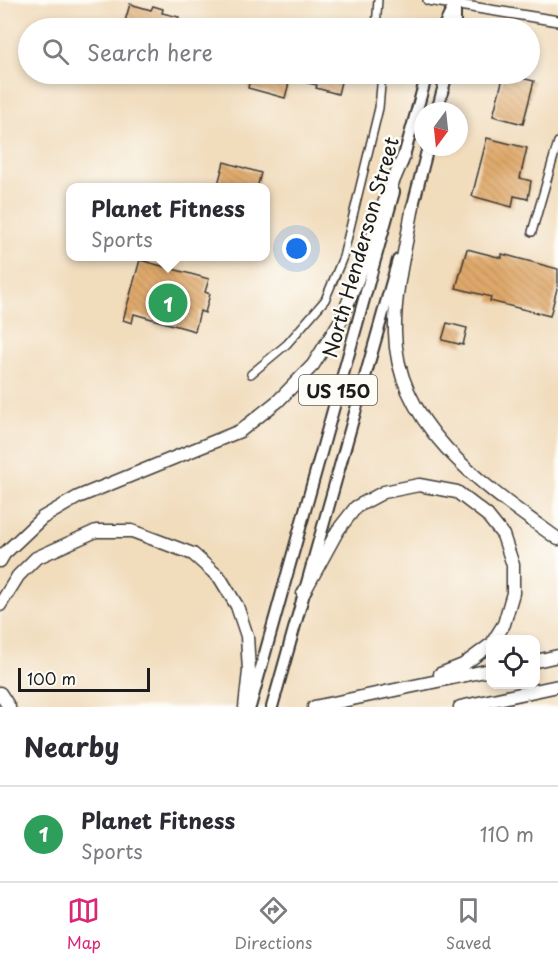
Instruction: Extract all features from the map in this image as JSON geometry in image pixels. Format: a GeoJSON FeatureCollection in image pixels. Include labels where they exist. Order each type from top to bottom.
{"type":"FeatureCollection","features":[{"type":"Feature","properties":{"kind":"highway"},"geometry":{"type":"LineString","coordinates":[[0,561],[4,554],[42,518],[78,497],[240,431],[285,394],[314,365],[342,320],[386,198],[404,156]]}},
{"type":"Feature","properties":{"kind":"highway"},"geometry":{"type":"LineString","coordinates":[[413,206],[396,302],[395,334],[401,368],[412,398],[433,434],[464,465],[522,513],[558,539]]}},
{"type":"Feature","properties":{"kind":"highway"},"geometry":{"type":"LineString","coordinates":[[303,594],[338,531],[356,507],[384,492],[419,484],[456,492],[488,515],[503,534],[513,565],[513,593],[504,624],[497,635]]}},
{"type":"Feature","properties":{"kind":"highway"},"geometry":{"type":"LineString","coordinates":[[0,605],[18,576],[36,558],[96,531],[132,531],[193,554],[220,578],[237,606],[247,636],[249,671],[245,707]]}},
{"type":"Feature","properties":{"kind":"highway"},"geometry":{"type":"LineString","coordinates":[[404,688],[463,666],[486,648]]}},
{"type":"Feature","properties":{"kind":"highway"},"geometry":{"type":"LineString","coordinates":[[540,660],[558,656]]}},
{"type":"Feature","properties":{"kind":"highway"},"geometry":{"type":"LineString","coordinates":[[314,707],[486,671]]}},
{"type":"Feature","properties":{"kind":"highway"},"geometry":{"type":"LineString","coordinates":[[460,707],[558,686]]}},
{"type":"Feature","properties":{"kind":"highway"},"geometry":{"type":"LineString","coordinates":[[0,693],[9,707]]}},
{"type":"Feature","properties":{"kind":"main road"},"geometry":{"type":"LineString","coordinates":[[448,18],[456,2]]}},
{"type":"Feature","properties":{"kind":"main road"},"geometry":{"type":"LineString","coordinates":[[455,18],[456,2]]}},
{"type":"Feature","properties":{"kind":"main road","name":"North Henderson Street"},"geometry":{"type":"LineString","coordinates":[[250,707],[424,84]]}},
{"type":"Feature","properties":{"kind":"main road"},"geometry":{"type":"LineString","coordinates":[[439,102],[444,84]]}},
{"type":"Feature","properties":{"kind":"main road","name":"North Henderson Street"},"geometry":{"type":"LineString","coordinates":[[272,707],[426,156]]}},
{"type":"Feature","properties":{"kind":"street"},"geometry":{"type":"LineString","coordinates":[[377,18],[378,0]]}},
{"type":"Feature","properties":{"kind":"street"},"geometry":{"type":"LineString","coordinates":[[428,0],[456,2],[558,21]]}},
{"type":"Feature","properties":{"kind":"street"},"geometry":{"type":"LineString","coordinates":[[251,374],[287,344],[325,300],[330,289],[343,258],[380,108],[381,84]]}},
{"type":"Feature","properties":{"kind":"street"},"geometry":{"type":"LineString","coordinates":[[532,232],[558,141]]}},
{"type":"Feature","properties":{"kind":"building"},"geometry":{"type":"Polygon","coordinates":[[[130,4],[151,10],[153,6],[163,9],[162,13],[179,17],[179,18],[126,18],[130,4]]]}},
{"type":"Feature","properties":{"kind":"building"},"geometry":{"type":"Polygon","coordinates":[[[249,84],[289,84],[285,98],[248,88],[249,84]]]}},
{"type":"Feature","properties":{"kind":"building"},"geometry":{"type":"Polygon","coordinates":[[[312,84],[340,84],[338,94],[316,88],[317,85],[312,84]]]}},
{"type":"Feature","properties":{"kind":"building"},"geometry":{"type":"Polygon","coordinates":[[[501,84],[533,84],[523,124],[493,116],[501,84]]]}},
{"type":"Feature","properties":{"kind":"building"},"geometry":{"type":"Polygon","coordinates":[[[487,138],[527,148],[520,178],[531,181],[528,199],[514,196],[512,207],[472,196],[487,138]]]}},
{"type":"Feature","properties":{"kind":"building"},"geometry":{"type":"Polygon","coordinates":[[[224,162],[261,173],[258,183],[218,183],[224,162]]]}},
{"type":"Feature","properties":{"kind":"building"},"geometry":{"type":"Polygon","coordinates":[[[467,249],[502,258],[502,254],[558,269],[558,285],[550,316],[490,301],[491,297],[456,288],[467,249]]]}},
{"type":"Feature","properties":{"kind":"building"},"geometry":{"type":"Polygon","coordinates":[[[140,261],[209,279],[205,292],[210,294],[205,313],[200,311],[195,331],[134,314],[132,323],[123,320],[140,261]]]}},
{"type":"Feature","properties":{"kind":"building"},"geometry":{"type":"Polygon","coordinates":[[[447,323],[467,328],[463,345],[442,340],[447,323]]]}},
{"type":"Feature","properties":{"kind":"place","name":"Planet Fitness"},"geometry":{"type":"Point","coordinates":[168,303]}}]}
